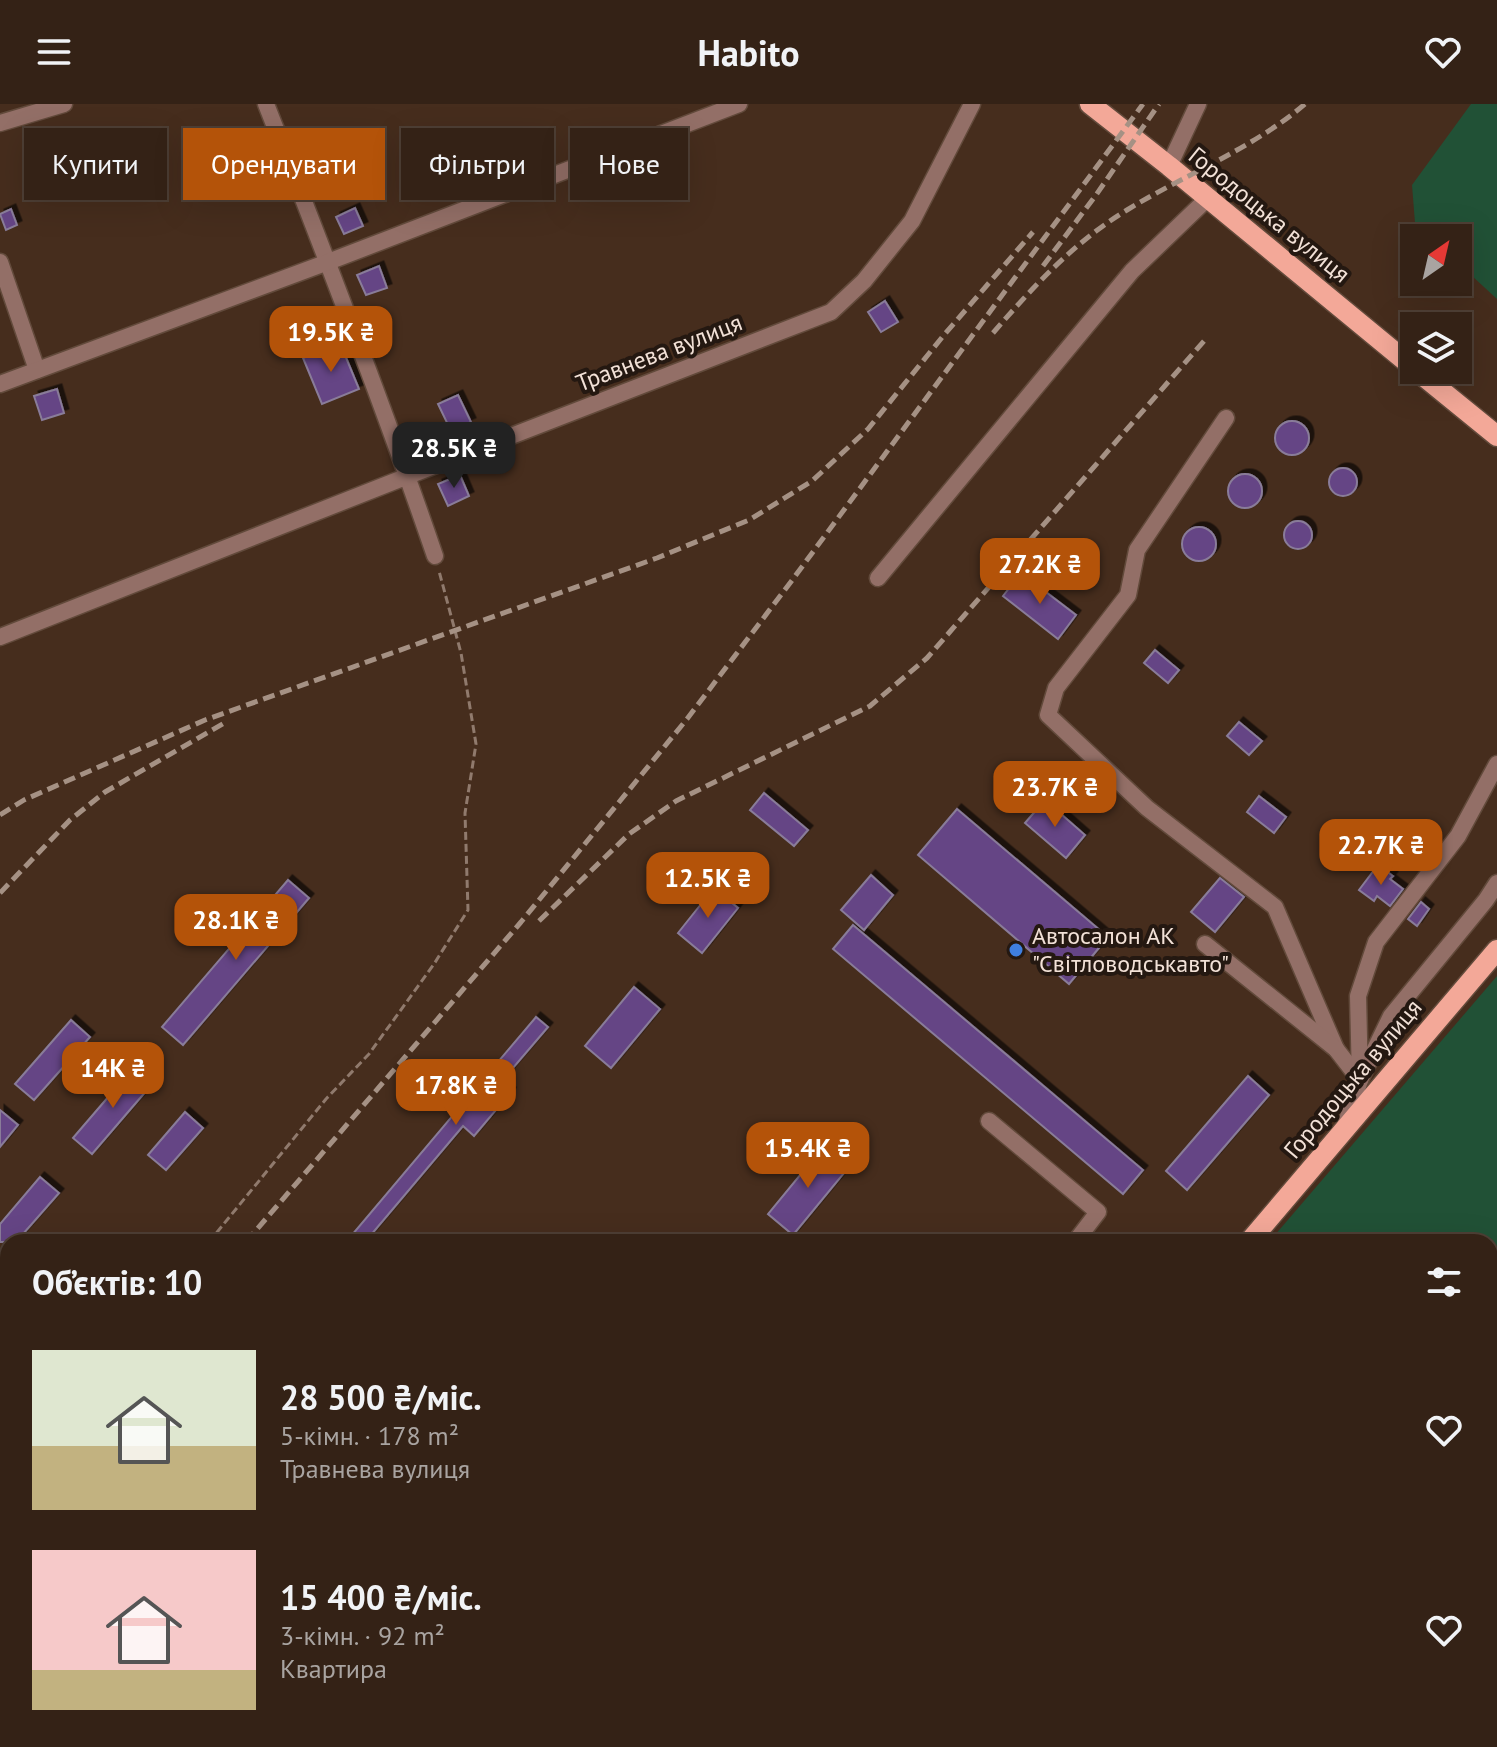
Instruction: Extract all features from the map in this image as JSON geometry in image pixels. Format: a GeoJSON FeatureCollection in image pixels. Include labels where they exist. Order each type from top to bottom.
{"type":"FeatureCollection","features":[{"type":"Feature","properties":{"kind":"main road","name":"Городоцька вулиця"},"geometry":{"type":"LineString","coordinates":[[1090,104],[1400,357]]}},
{"type":"Feature","properties":{"kind":"main road","name":"Городоцька вулиця"},"geometry":{"type":"LineString","coordinates":[[1433,384],[1497,436]]}},
{"type":"Feature","properties":{"kind":"main road","name":"Городоцька вулиця"},"geometry":{"type":"LineString","coordinates":[[1256,1234],[1497,950]]}},
{"type":"Feature","properties":{"kind":"street"},"geometry":{"type":"LineString","coordinates":[[0,123],[64,104]]}},
{"type":"Feature","properties":{"kind":"street"},"geometry":{"type":"LineString","coordinates":[[266,104],[328,262],[435,556]]}},
{"type":"Feature","properties":{"kind":"street"},"geometry":{"type":"LineString","coordinates":[[0,384],[739,104]]}},
{"type":"Feature","properties":{"kind":"street","name":"Травнева вулиця"},"geometry":{"type":"LineString","coordinates":[[0,637],[831,312],[864,281],[912,221],[972,104]]}},
{"type":"Feature","properties":{"kind":"street"},"geometry":{"type":"LineString","coordinates":[[1169,166],[1198,104]]}},
{"type":"Feature","properties":{"kind":"street"},"geometry":{"type":"LineString","coordinates":[[878,578],[1132,271],[1208,198]]}},
{"type":"Feature","properties":{"kind":"street"},"geometry":{"type":"LineString","coordinates":[[0,262],[37,370]]}},
{"type":"Feature","properties":{"kind":"street"},"geometry":{"type":"LineString","coordinates":[[1226,418],[1137,550],[1128,595],[1056,688],[1048,715],[1147,808],[1275,907],[1336,1049]]}},
{"type":"Feature","properties":{"kind":"street"},"geometry":{"type":"LineString","coordinates":[[1360,1080],[1358,996],[1376,942],[1458,836],[1497,764]]}},
{"type":"Feature","properties":{"kind":"street"},"geometry":{"type":"LineString","coordinates":[[1343,1132],[1360,1080],[1391,1016],[1497,883]]}},
{"type":"Feature","properties":{"kind":"street"},"geometry":{"type":"LineString","coordinates":[[1205,944],[1336,1049],[1360,1080]]}},
{"type":"Feature","properties":{"kind":"street"},"geometry":{"type":"LineString","coordinates":[[989,1121],[1098,1212],[1081,1234]]}},
{"type":"Feature","properties":{"kind":"path"},"geometry":{"type":"LineString","coordinates":[[216,1234],[326,1099],[369,1054],[434,964],[468,910],[465,813],[476,744],[461,653],[435,556]]}},
{"type":"Feature","properties":{"kind":"green space"},"geometry":{"type":"Polygon","coordinates":[[[1471,104],[1497,104],[1497,299],[1472,276],[1472,224],[1416,224],[1412,185],[1471,104]]]}},
{"type":"Feature","properties":{"kind":"green space"},"geometry":{"type":"Polygon","coordinates":[[[1497,976],[1497,1234],[1276,1234],[1497,976]]]}},
{"type":"Feature","properties":{"kind":"building"},"geometry":{"type":"Polygon","coordinates":[[[355,208],[363,226],[344,234],[336,217],[355,208]]]}},
{"type":"Feature","properties":{"kind":"building"},"geometry":{"type":"Polygon","coordinates":[[[11,209],[17,225],[6,230],[0,214],[11,209]]]}},
{"type":"Feature","properties":{"kind":"building"},"geometry":{"type":"Polygon","coordinates":[[[379,266],[387,288],[366,295],[357,275],[379,266]]]}},
{"type":"Feature","properties":{"kind":"building"},"geometry":{"type":"Polygon","coordinates":[[[885,301],[898,322],[881,332],[868,312],[885,301]]]}},
{"type":"Feature","properties":{"kind":"building"},"geometry":{"type":"Polygon","coordinates":[[[340,343],[359,389],[322,404],[303,358],[340,343]]]}},
{"type":"Feature","properties":{"kind":"building"},"geometry":{"type":"Polygon","coordinates":[[[57,389],[64,413],[42,420],[34,396],[57,389]]]}},
{"type":"Feature","properties":{"kind":"building"},"geometry":{"type":"Polygon","coordinates":[[[458,395],[471,422],[451,431],[438,404],[458,395]]]}},
{"type":"Feature","properties":{"kind":"building"},"geometry":{"type":"Polygon","coordinates":[[[1292,421],[1304,426],[1309,438],[1304,450],[1292,455],[1280,450],[1275,438],[1280,426],[1292,421]]]}},
{"type":"Feature","properties":{"kind":"building"},"geometry":{"type":"Polygon","coordinates":[[[1343,468],[1353,472],[1357,482],[1353,492],[1343,496],[1333,492],[1329,482],[1333,472],[1343,468]]]}},
{"type":"Feature","properties":{"kind":"building"},"geometry":{"type":"Polygon","coordinates":[[[1245,474],[1257,479],[1262,491],[1257,503],[1245,508],[1233,503],[1228,491],[1233,479],[1245,474]]]}},
{"type":"Feature","properties":{"kind":"building"},"geometry":{"type":"Polygon","coordinates":[[[460,475],[469,496],[448,506],[438,484],[460,475]]]}},
{"type":"Feature","properties":{"kind":"building"},"geometry":{"type":"Polygon","coordinates":[[[1298,521],[1308,525],[1312,535],[1308,545],[1298,549],[1288,545],[1284,535],[1288,525],[1298,521]]]}},
{"type":"Feature","properties":{"kind":"building"},"geometry":{"type":"Polygon","coordinates":[[[1199,527],[1211,532],[1216,544],[1211,556],[1199,561],[1187,556],[1182,544],[1187,532],[1199,527]]]}},
{"type":"Feature","properties":{"kind":"building"},"geometry":{"type":"Polygon","coordinates":[[[1021,573],[1076,615],[1058,639],[1003,596],[1021,573]]]}},
{"type":"Feature","properties":{"kind":"building"},"geometry":{"type":"Polygon","coordinates":[[[1155,650],[1179,670],[1168,683],[1144,663],[1155,650]]]}},
{"type":"Feature","properties":{"kind":"building"},"geometry":{"type":"Polygon","coordinates":[[[1239,722],[1262,741],[1249,755],[1227,736],[1239,722]]]}},
{"type":"Feature","properties":{"kind":"building"},"geometry":{"type":"Polygon","coordinates":[[[764,793],[808,830],[794,846],[750,810],[764,793]]]}},
{"type":"Feature","properties":{"kind":"building"},"geometry":{"type":"Polygon","coordinates":[[[1259,796],[1286,817],[1274,833],[1247,812],[1259,796]]]}},
{"type":"Feature","properties":{"kind":"building"},"geometry":{"type":"Polygon","coordinates":[[[1045,800],[1085,835],[1066,858],[1025,823],[1045,800]]]}},
{"type":"Feature","properties":{"kind":"building"},"geometry":{"type":"Polygon","coordinates":[[[957,809],[1108,937],[1069,984],[918,855],[957,809]]]}},
{"type":"Feature","properties":{"kind":"building"},"geometry":{"type":"Polygon","coordinates":[[[1378,865],[1393,876],[1390,879],[1403,889],[1390,906],[1377,896],[1374,901],[1359,890],[1378,865]]]}},
{"type":"Feature","properties":{"kind":"building"},"geometry":{"type":"Polygon","coordinates":[[[871,875],[893,895],[864,930],[841,910],[871,875]]]}},
{"type":"Feature","properties":{"kind":"building"},"geometry":{"type":"Polygon","coordinates":[[[1220,878],[1244,897],[1215,932],[1191,912],[1220,878]]]}},
{"type":"Feature","properties":{"kind":"building"},"geometry":{"type":"Polygon","coordinates":[[[288,880],[309,898],[183,1045],[162,1027],[288,880]]]}},
{"type":"Feature","properties":{"kind":"building"},"geometry":{"type":"Polygon","coordinates":[[[714,888],[738,908],[702,953],[678,933],[714,888]]]}},
{"type":"Feature","properties":{"kind":"building"},"geometry":{"type":"Polygon","coordinates":[[[1421,902],[1429,909],[1417,926],[1408,919],[1421,902]]]}},
{"type":"Feature","properties":{"kind":"building"},"geometry":{"type":"Polygon","coordinates":[[[853,925],[1143,1170],[1123,1194],[833,949],[853,925]]]}},
{"type":"Feature","properties":{"kind":"building"},"geometry":{"type":"Polygon","coordinates":[[[634,987],[660,1009],[611,1068],[585,1046],[634,987]]]}},
{"type":"Feature","properties":{"kind":"building"},"geometry":{"type":"Polygon","coordinates":[[[536,1017],[548,1027],[500,1083],[511,1092],[474,1136],[463,1126],[372,1234],[353,1234],[536,1017]]]}},
{"type":"Feature","properties":{"kind":"building"},"geometry":{"type":"Polygon","coordinates":[[[71,1020],[90,1037],[34,1100],[15,1084],[71,1020]]]}},
{"type":"Feature","properties":{"kind":"building"},"geometry":{"type":"Polygon","coordinates":[[[134,1067],[153,1083],[92,1154],[73,1138],[134,1067]]]}},
{"type":"Feature","properties":{"kind":"building"},"geometry":{"type":"Polygon","coordinates":[[[1248,1076],[1269,1095],[1187,1190],[1166,1171],[1248,1076]]]}},
{"type":"Feature","properties":{"kind":"building"},"geometry":{"type":"Polygon","coordinates":[[[0,1110],[18,1125],[0,1147],[0,1110]]]}},
{"type":"Feature","properties":{"kind":"building"},"geometry":{"type":"Polygon","coordinates":[[[185,1112],[203,1128],[166,1170],[148,1155],[185,1112]]]}},
{"type":"Feature","properties":{"kind":"building"},"geometry":{"type":"Polygon","coordinates":[[[824,1146],[849,1167],[794,1234],[768,1214],[824,1146]]]}},
{"type":"Feature","properties":{"kind":"building"},"geometry":{"type":"Polygon","coordinates":[[[40,1177],[59,1193],[23,1234],[0,1234],[0,1224],[40,1177]]]}},
{"type":"Feature","properties":{"kind":"railway"},"geometry":{"type":"LineString","coordinates":[[253,1234],[521,922],[687,719],[1143,104]]}},
{"type":"Feature","properties":{"kind":"railway"},"geometry":{"type":"LineString","coordinates":[[1043,266],[1159,104]]}},
{"type":"Feature","properties":{"kind":"railway"},"geometry":{"type":"LineString","coordinates":[[993,333],[1055,266],[1089,236],[1149,197],[1241,148],[1305,104]]}},
{"type":"Feature","properties":{"kind":"railway"},"geometry":{"type":"LineString","coordinates":[[0,815],[24,800],[205,720],[657,558],[749,520],[812,481],[868,429],[1033,232]]}},
{"type":"Feature","properties":{"kind":"railway"},"geometry":{"type":"LineString","coordinates":[[539,921],[629,834],[676,801],[870,706],[927,658],[1204,341]]}},
{"type":"Feature","properties":{"kind":"railway"},"geometry":{"type":"LineString","coordinates":[[0,893],[70,820],[105,792],[226,722]]}},
{"type":"Feature","properties":{"kind":"place","name":"Автосалон АК \"Світловодськавто\""},"geometry":{"type":"Point","coordinates":[1016,950]}}]}
